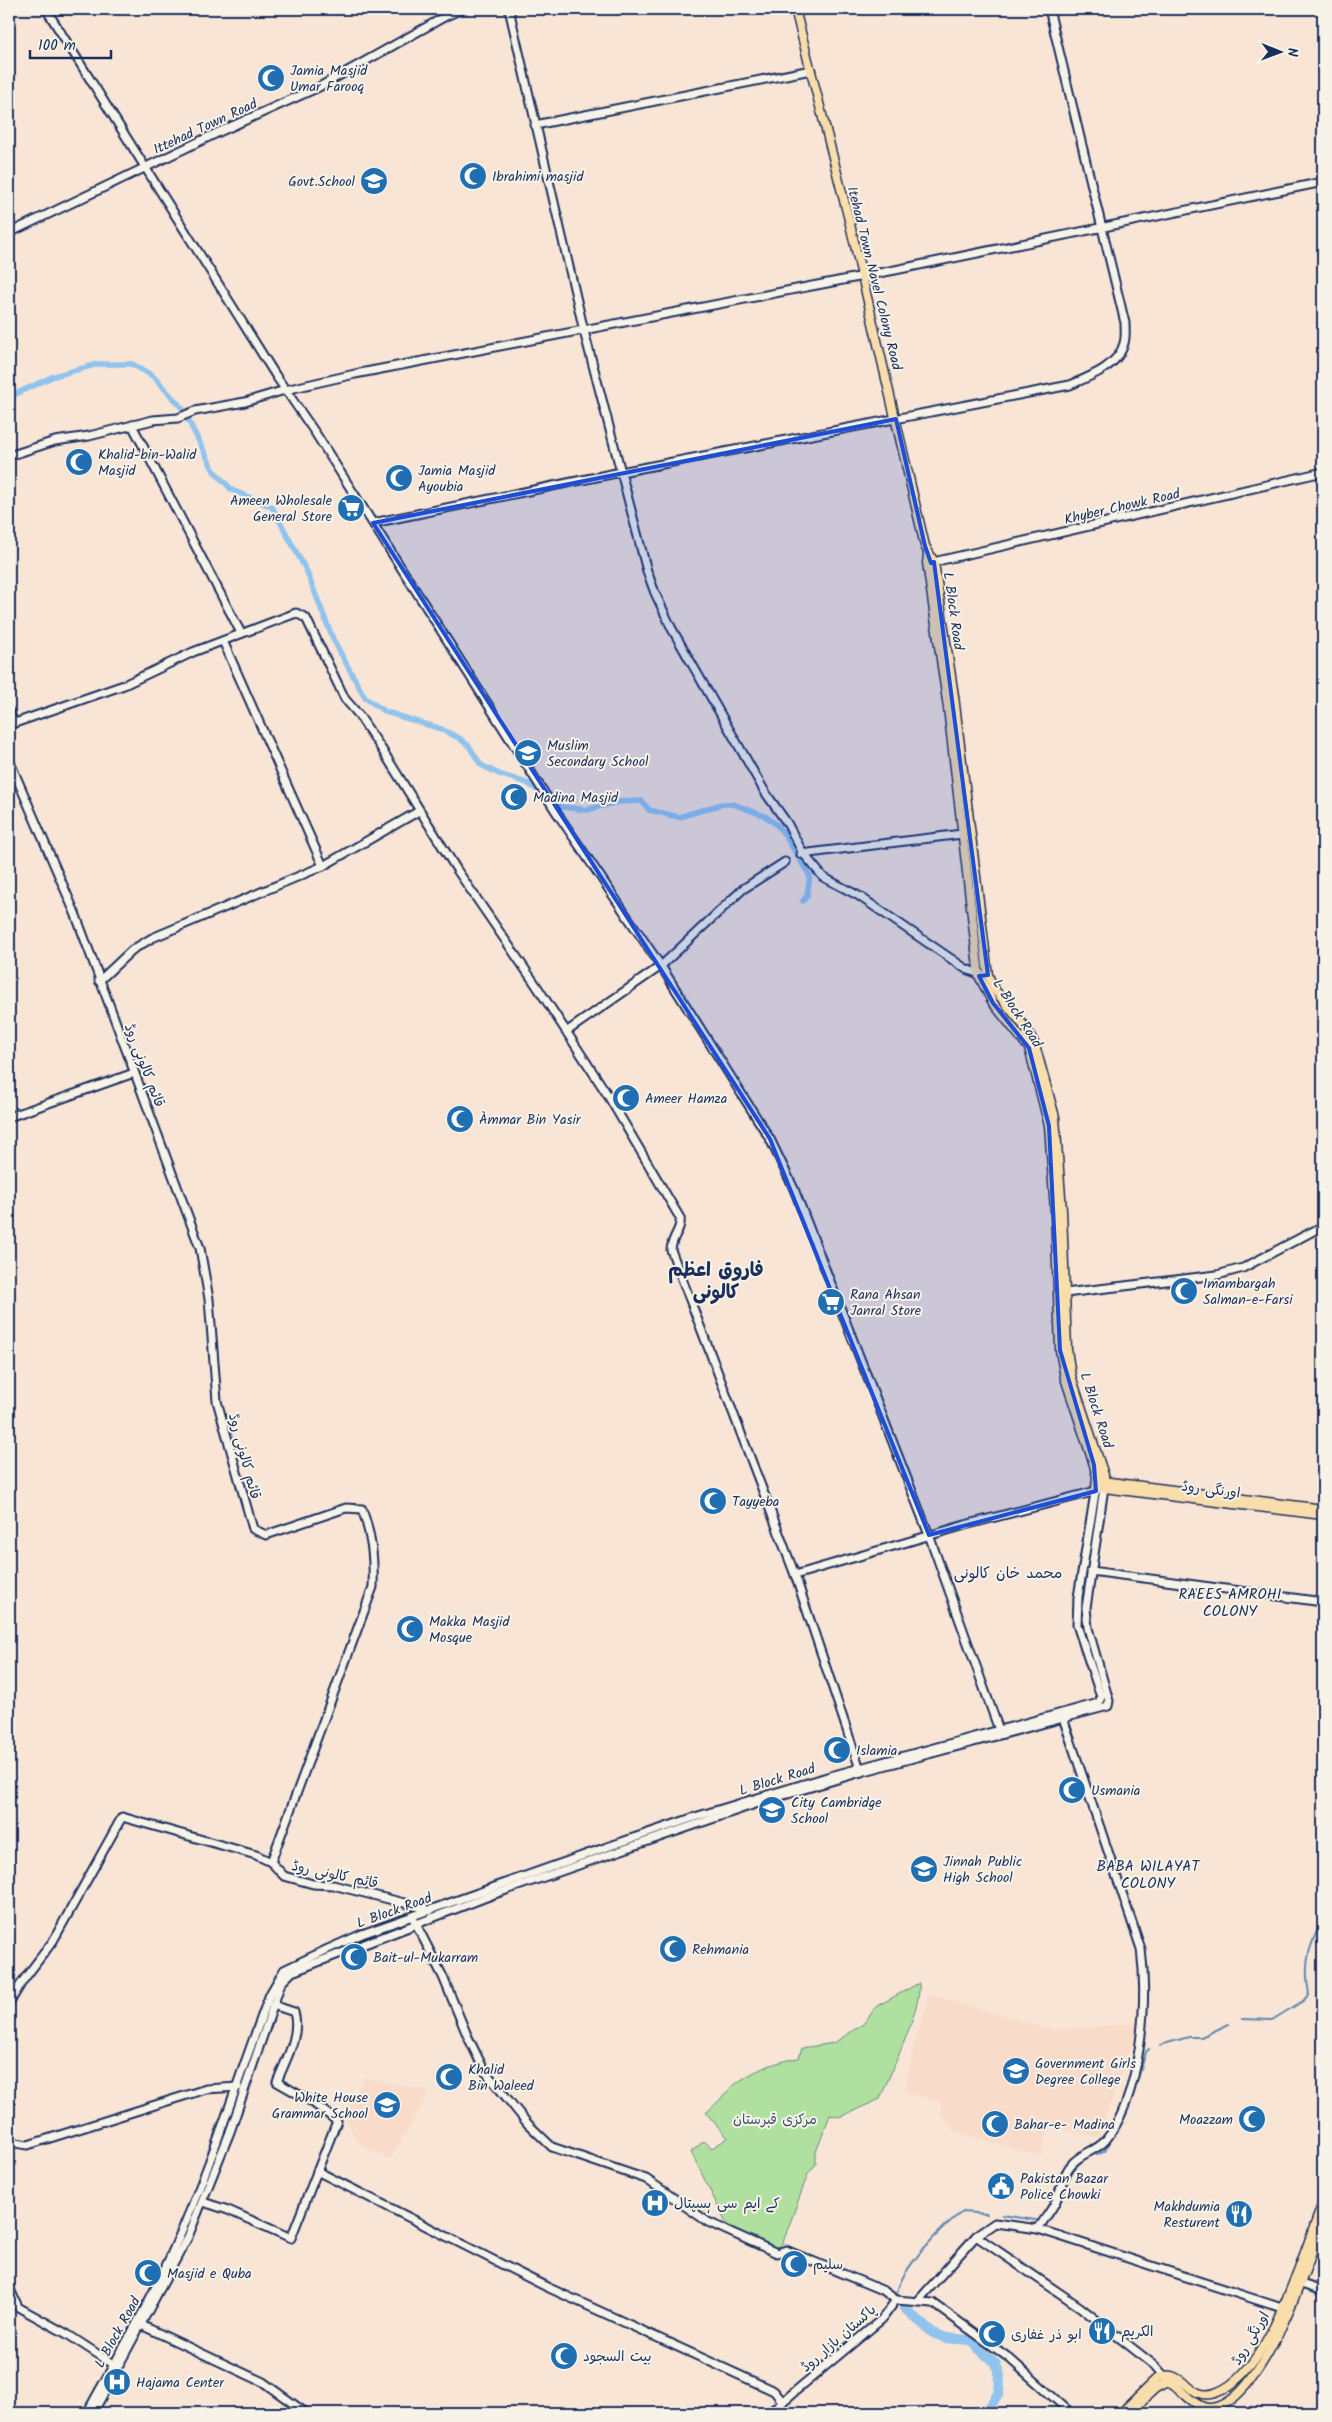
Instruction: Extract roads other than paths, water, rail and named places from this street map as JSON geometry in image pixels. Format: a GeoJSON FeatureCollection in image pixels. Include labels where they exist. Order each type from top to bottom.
{"type":"FeatureCollection","features":[{"type":"Feature","properties":{"kind":"main road","name":"Itehad Town Navel Colony Road"},"geometry":{"type":"LineString","coordinates":[[795,9],[863,277],[928,554]]}},
{"type":"Feature","properties":{"kind":"main road","name":"L Block Road"},"geometry":{"type":"LineString","coordinates":[[928,554],[954,696],[984,975],[1028,1031],[1037,1050],[1057,1125],[1067,1349],[1071,1376],[1096,1446],[1100,1486]]}},
{"type":"Feature","properties":{"kind":"main road","name":"L Block Road"},"geometry":{"type":"LineString","coordinates":[[930,563],[950,718],[962,834],[984,975],[993,1003],[1030,1051],[1049,1126],[1055,1211],[1058,1325],[1063,1371],[1100,1486]]}},
{"type":"Feature","properties":{"kind":"main road"},"geometry":{"type":"LineString","coordinates":[[1020,1037],[1028,1031]]}},
{"type":"Feature","properties":{"kind":"main road","name":"اورنگی روڈ"},"geometry":{"type":"LineString","coordinates":[[1100,1486],[1323,1509]]}},
{"type":"Feature","properties":{"kind":"main road","name":"اورنگی روڈ"},"geometry":{"type":"LineString","coordinates":[[1100,1486],[1323,1515]]}},
{"type":"Feature","properties":{"kind":"main road","name":"اورنگی روڈ"},"geometry":{"type":"LineString","coordinates":[[1323,2203],[1295,2283],[1249,2368],[1233,2385],[1218,2392],[1204,2395],[1199,2394],[1174,2376],[1167,2379],[1200,2406],[1208,2408],[1221,2405],[1236,2394],[1256,2374],[1267,2358],[1301,2284],[1323,2222]]}},
{"type":"Feature","properties":{"kind":"main road"},"geometry":{"type":"LineString","coordinates":[[1121,2413],[1158,2378],[1167,2379]]}},
{"type":"Feature","properties":{"kind":"main road"},"geometry":{"type":"LineString","coordinates":[[1132,2413],[1167,2379]]}},
{"type":"Feature","properties":{"kind":"street"},"geometry":{"type":"LineString","coordinates":[[46,9],[285,390],[373,523],[557,813],[661,966],[770,1139],[794,1189],[929,1535],[999,1730]]}},
{"type":"Feature","properties":{"kind":"street","name":"Ittehad Town Road"},"geometry":{"type":"LineString","coordinates":[[9,233],[319,87],[446,16],[462,9]]}},
{"type":"Feature","properties":{"kind":"street"},"geometry":{"type":"LineString","coordinates":[[509,9],[584,331],[654,593],[672,629],[802,854],[823,877],[859,896],[984,975]]}},
{"type":"Feature","properties":{"kind":"street"},"geometry":{"type":"LineString","coordinates":[[373,523],[621,472],[1070,384],[1094,374],[1113,360],[1125,342],[1125,323],[1049,9]]}},
{"type":"Feature","properties":{"kind":"street"},"geometry":{"type":"LineString","coordinates":[[536,125],[810,70]]}},
{"type":"Feature","properties":{"kind":"street"},"geometry":{"type":"LineString","coordinates":[[9,456],[55,441],[89,436],[153,420],[178,418],[285,390],[1103,229],[1323,182]]}},
{"type":"Feature","properties":{"kind":"street"},"geometry":{"type":"LineString","coordinates":[[132,425],[241,633]]}},
{"type":"Feature","properties":{"kind":"street","name":"Khyber Chowk Road"},"geometry":{"type":"LineString","coordinates":[[930,563],[1323,472]]}},
{"type":"Feature","properties":{"kind":"street"},"geometry":{"type":"LineString","coordinates":[[9,711],[12,724],[124,685],[193,652],[296,613],[306,618],[345,699],[358,714],[381,748],[419,811],[609,1096],[680,1218],[681,1225],[672,1238],[671,1250],[795,1575],[860,1770]]}},
{"type":"Feature","properties":{"kind":"street"},"geometry":{"type":"LineString","coordinates":[[223,641],[323,866]]}},
{"type":"Feature","properties":{"kind":"street","name":"قائم کالونی روڈ"},"geometry":{"type":"LineString","coordinates":[[9,760],[72,905],[200,1248],[210,1299],[217,1401],[253,1529],[266,1535],[346,1508],[362,1509],[374,1551],[373,1587],[271,1862],[284,1876],[313,1884],[333,1885],[429,1910],[436,1916]]}},
{"type":"Feature","properties":{"kind":"street"},"geometry":{"type":"LineString","coordinates":[[99,981],[132,950],[152,938],[323,866],[419,811]]}},
{"type":"Feature","properties":{"kind":"street"},"geometry":{"type":"LineString","coordinates":[[802,854],[962,834]]}},
{"type":"Feature","properties":{"kind":"street"},"geometry":{"type":"LineString","coordinates":[[566,1032],[661,966],[743,889],[785,862]]}},
{"type":"Feature","properties":{"kind":"street"},"geometry":{"type":"LineString","coordinates":[[9,1117],[134,1073]]}},
{"type":"Feature","properties":{"kind":"street"},"geometry":{"type":"LineString","coordinates":[[1065,1293],[1217,1275],[1243,1268],[1323,1226]]}},
{"type":"Feature","properties":{"kind":"street"},"geometry":{"type":"LineString","coordinates":[[795,1575],[1100,1486]]}},
{"type":"Feature","properties":{"kind":"street","name":"L Block Road"},"geometry":{"type":"LineString","coordinates":[[87,2413],[113,2364],[139,2324],[188,2237],[230,2132],[281,1983],[292,1972],[416,1923],[696,1824],[860,1770],[1105,1708],[1109,1704],[1086,1619],[1100,1486]]}},
{"type":"Feature","properties":{"kind":"street","name":"L Block Road"},"geometry":{"type":"LineString","coordinates":[[93,2413],[139,2324],[176,2246],[203,2181],[270,1994],[282,1971],[345,1941],[694,1817],[1101,1701],[1077,1625],[1078,1597],[1100,1486]]}},
{"type":"Feature","properties":{"kind":"street"},"geometry":{"type":"LineString","coordinates":[[1091,1571],[1323,1602]]}},
{"type":"Feature","properties":{"kind":"street"},"geometry":{"type":"LineString","coordinates":[[1038,2229],[1055,2204],[1069,2166],[1076,2159],[1096,2149],[1106,2140],[1128,2096],[1142,2037],[1145,1987],[1141,1949],[1063,1718]]}},
{"type":"Feature","properties":{"kind":"street"},"geometry":{"type":"LineString","coordinates":[[9,2004],[22,1982],[53,1941],[122,1817],[256,1855],[271,1862]]}},
{"type":"Feature","properties":{"kind":"street"},"geometry":{"type":"LineString","coordinates":[[412,1916],[443,1977],[484,2070],[528,2124],[552,2147],[646,2180],[708,2222],[777,2253],[786,2250],[884,2291],[896,2300],[933,2303],[1009,2358],[1071,2413]]}},
{"type":"Feature","properties":{"kind":"street"},"geometry":{"type":"LineString","coordinates":[[202,2202],[228,2210],[291,2238],[337,2121],[312,2102],[277,2082],[296,2032],[297,2020],[294,2012],[273,2005]]}},
{"type":"Feature","properties":{"kind":"street"},"geometry":{"type":"LineString","coordinates":[[9,2142],[28,2145],[206,2089],[238,2087]]}},
{"type":"Feature","properties":{"kind":"street"},"geometry":{"type":"LineString","coordinates":[[317,2171],[547,2287],[774,2391],[783,2402]]}},
{"type":"Feature","properties":{"kind":"street"},"geometry":{"type":"LineString","coordinates":[[917,2302],[976,2236],[995,2223],[1038,2229],[1282,2308]]}},
{"type":"Feature","properties":{"kind":"street"},"geometry":{"type":"LineString","coordinates":[[976,2236],[1052,2286],[1167,2379]]}},
{"type":"Feature","properties":{"kind":"street"},"geometry":{"type":"LineString","coordinates":[[1301,2284],[1323,2291]]}},
{"type":"Feature","properties":{"kind":"street"},"geometry":{"type":"LineString","coordinates":[[9,2286],[18,2307],[67,2334],[113,2364]]}},
{"type":"Feature","properties":{"kind":"street","name":"پاکستان بازار روڈ"},"geometry":{"type":"LineString","coordinates":[[769,2413],[882,2318],[896,2300]]}},
{"type":"Feature","properties":{"kind":"street"},"geometry":{"type":"LineString","coordinates":[[139,2324],[262,2382],[306,2413]]}},
{"type":"Feature","properties":{"kind":"waterway"},"geometry":{"type":"LineString","coordinates":[[9,397],[54,376],[98,364],[132,364],[153,376],[182,408],[214,471],[232,490],[272,507],[306,570],[333,639],[365,698],[386,712],[441,729],[459,738],[469,746],[481,765],[499,774],[527,783],[562,807],[587,810],[617,802],[642,801],[649,810],[679,817],[722,804],[733,804],[765,816],[777,825],[784,834],[810,876],[807,896],[803,901]]}},
{"type":"Feature","properties":{"kind":"waterway"},"geometry":{"type":"LineString","coordinates":[[1242,2019],[1272,2020],[1303,2001],[1309,1994],[1307,1964],[1311,1946],[1323,1919]]}},
{"type":"Feature","properties":{"kind":"waterway"},"geometry":{"type":"LineString","coordinates":[[1160,2045],[1189,2037],[1201,2037],[1229,2024]]}},
{"type":"Feature","properties":{"kind":"waterway"},"geometry":{"type":"LineString","coordinates":[[1125,2114],[1131,2101],[1146,2052],[1149,2049]]}},
{"type":"Feature","properties":{"kind":"waterway"},"geometry":{"type":"LineString","coordinates":[[1097,2155],[1105,2151],[1117,2129]]}},
{"type":"Feature","properties":{"kind":"waterway"},"geometry":{"type":"LineString","coordinates":[[1053,2213],[1073,2171],[1084,2160]]}},
{"type":"Feature","properties":{"kind":"waterway"},"geometry":{"type":"LineString","coordinates":[[897,2297],[899,2287],[912,2263],[945,2226],[963,2212],[987,2214]]}},
{"type":"Feature","properties":{"kind":"waterway"},"geometry":{"type":"LineString","coordinates":[[1002,2215],[1042,2221]]}},
{"type":"Feature","properties":{"kind":"waterway"},"geometry":{"type":"LineString","coordinates":[[905,2309],[933,2333],[946,2338],[969,2340],[995,2363],[1000,2375],[999,2392],[986,2413]]}},
{"type":"Feature","properties":{"kind":"place","name":"Jamia Masjid Umar Farooq"},"geometry":{"type":"Point","coordinates":[271,78]}},
{"type":"Feature","properties":{"kind":"place","name":"Ibrahimi masjid"},"geometry":{"type":"Point","coordinates":[473,176]}},
{"type":"Feature","properties":{"kind":"place","name":"Govt.School"},"geometry":{"type":"Point","coordinates":[374,181]}},
{"type":"Feature","properties":{"kind":"place","name":"Khalid-bin-Walid Masjid"},"geometry":{"type":"Point","coordinates":[79,462]}},
{"type":"Feature","properties":{"kind":"place","name":"Jamia Masjid Ayoubia"},"geometry":{"type":"Point","coordinates":[399,478]}},
{"type":"Feature","properties":{"kind":"place","name":"Ameen Wholesale General Store"},"geometry":{"type":"Point","coordinates":[351,508]}},
{"type":"Feature","properties":{"kind":"place","name":"Muslim Secondary School"},"geometry":{"type":"Point","coordinates":[528,753]}},
{"type":"Feature","properties":{"kind":"place","name":"Madina Masjid"},"geometry":{"type":"Point","coordinates":[514,797]}},
{"type":"Feature","properties":{"kind":"place","name":"Ameer Hamza"},"geometry":{"type":"Point","coordinates":[626,1098]}},
{"type":"Feature","properties":{"kind":"place","name":"Àmmar Bin Yasir"},"geometry":{"type":"Point","coordinates":[460,1119]}},
{"type":"Feature","properties":{"kind":"place","name":"Imambargah Salman-e-Farsi"},"geometry":{"type":"Point","coordinates":[1184,1291]}},
{"type":"Feature","properties":{"kind":"place","name":"Rana Ahsan Janral Store"},"geometry":{"type":"Point","coordinates":[831,1302]}},
{"type":"Feature","properties":{"kind":"place","name":"Tayyeba"},"geometry":{"type":"Point","coordinates":[713,1501]}},
{"type":"Feature","properties":{"kind":"place","name":"Makka Masjid Mosque"},"geometry":{"type":"Point","coordinates":[410,1629]}},
{"type":"Feature","properties":{"kind":"place","name":"Islamia"},"geometry":{"type":"Point","coordinates":[837,1750]}},
{"type":"Feature","properties":{"kind":"place","name":"Usmania"},"geometry":{"type":"Point","coordinates":[1072,1790]}},
{"type":"Feature","properties":{"kind":"place","name":"City Cambridge School"},"geometry":{"type":"Point","coordinates":[772,1810]}},
{"type":"Feature","properties":{"kind":"place","name":"Jinnah Public High School"},"geometry":{"type":"Point","coordinates":[924,1869]}},
{"type":"Feature","properties":{"kind":"place","name":"Rehmania"},"geometry":{"type":"Point","coordinates":[673,1949]}},
{"type":"Feature","properties":{"kind":"place","name":"Bait-ul-Mukarram"},"geometry":{"type":"Point","coordinates":[354,1957]}},
{"type":"Feature","properties":{"kind":"place","name":"Government Girls Degree College"},"geometry":{"type":"Point","coordinates":[1016,2071]}},
{"type":"Feature","properties":{"kind":"place","name":"Khalid Bin Waleed"},"geometry":{"type":"Point","coordinates":[449,2077]}},
{"type":"Feature","properties":{"kind":"place","name":"White House Grammar School"},"geometry":{"type":"Point","coordinates":[387,2105]}},
{"type":"Feature","properties":{"kind":"place","name":"Moazzam"},"geometry":{"type":"Point","coordinates":[1252,2119]}},
{"type":"Feature","properties":{"kind":"place","name":"Bahar-e- Madina"},"geometry":{"type":"Point","coordinates":[995,2124]}},
{"type":"Feature","properties":{"kind":"place","name":"Pakistan Bazar Police Chowki"},"geometry":{"type":"Point","coordinates":[1001,2186]}},
{"type":"Feature","properties":{"kind":"place","name":"کے ایم سی ہسپتال"},"geometry":{"type":"Point","coordinates":[655,2203]}},
{"type":"Feature","properties":{"kind":"place","name":"Makhdumia Resturent"},"geometry":{"type":"Point","coordinates":[1239,2214]}},
{"type":"Feature","properties":{"kind":"place","name":"سلیم"},"geometry":{"type":"Point","coordinates":[794,2264]}},
{"type":"Feature","properties":{"kind":"place","name":"Masjid e Quba"},"geometry":{"type":"Point","coordinates":[148,2273]}},
{"type":"Feature","properties":{"kind":"place","name":"الکریم"},"geometry":{"type":"Point","coordinates":[1102,2331]}},
{"type":"Feature","properties":{"kind":"place","name":"ابو ذر غفاری"},"geometry":{"type":"Point","coordinates":[992,2334]}},
{"type":"Feature","properties":{"kind":"place","name":"بیت السجود"},"geometry":{"type":"Point","coordinates":[564,2356]}},
{"type":"Feature","properties":{"kind":"place","name":"Hajama Center"},"geometry":{"type":"Point","coordinates":[117,2382]}},
{"type":"Feature","properties":{"kind":"district","name":"فاروق اعظم کالونی"},"geometry":{"type":"Point","coordinates":[716,1280]}},
{"type":"Feature","properties":{"kind":"district","name":"محمد خان کالونی"},"geometry":{"type":"Point","coordinates":[1008,1573]}},
{"type":"Feature","properties":{"kind":"district","name":"RAEES AMROHI COLONY"},"geometry":{"type":"Point","coordinates":[1230,1602]}},
{"type":"Feature","properties":{"kind":"district","name":"BABA WILAYAT COLONY"},"geometry":{"type":"Point","coordinates":[1148,1874]}},
{"type":"Feature","properties":{"kind":"park label","name":"مرکزی قبرستان"},"geometry":{"type":"Point","coordinates":[775,2119]}}]}
